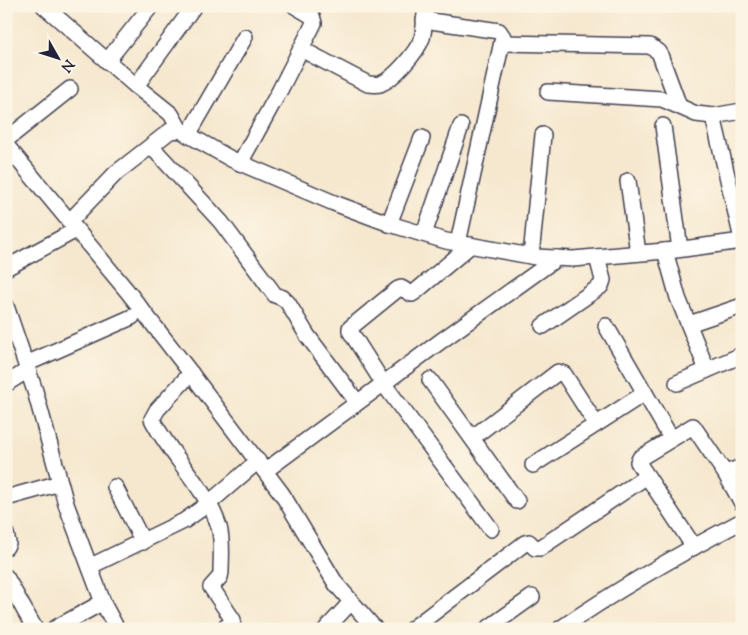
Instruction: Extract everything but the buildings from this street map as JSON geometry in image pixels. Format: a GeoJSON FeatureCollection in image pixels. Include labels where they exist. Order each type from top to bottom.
{"type":"FeatureCollection","features":[{"type":"Feature","properties":{"kind":"street"},"geometry":{"type":"LineString","coordinates":[[107,61],[151,6]]}},
{"type":"Feature","properties":{"kind":"street"},"geometry":{"type":"LineString","coordinates":[[136,86],[194,6]]}},
{"type":"Feature","properties":{"kind":"street"},"geometry":{"type":"LineString","coordinates":[[240,163],[314,23],[312,16],[295,6]]}},
{"type":"Feature","properties":{"kind":"street"},"geometry":{"type":"LineString","coordinates":[[47,7],[107,61],[171,114],[184,132]]}},
{"type":"Feature","properties":{"kind":"street"},"geometry":{"type":"LineString","coordinates":[[301,49],[368,84],[378,85],[386,81],[417,49],[422,37],[425,13],[498,31],[503,37],[464,244],[415,292],[412,294],[401,288],[398,289],[350,328],[350,331],[383,384],[491,529]]}},
{"type":"Feature","properties":{"kind":"street"},"geometry":{"type":"LineString","coordinates":[[184,132],[245,37]]}},
{"type":"Feature","properties":{"kind":"street"},"geometry":{"type":"LineString","coordinates":[[502,43],[650,46],[659,52],[679,106]]}},
{"type":"Feature","properties":{"kind":"street"},"geometry":{"type":"LineString","coordinates":[[6,140],[70,89]]}},
{"type":"Feature","properties":{"kind":"street"},"geometry":{"type":"LineString","coordinates":[[548,92],[662,99],[696,114],[713,116],[742,111]]}},
{"type":"Feature","properties":{"kind":"street"},"geometry":{"type":"LineString","coordinates":[[6,268],[73,226],[108,180],[170,131],[184,132],[240,163],[334,203],[389,224],[464,244],[531,256],[573,259],[680,250],[742,240],[713,116]]}},
{"type":"Feature","properties":{"kind":"street"},"geometry":{"type":"LineString","coordinates":[[424,234],[461,126]]}},
{"type":"Feature","properties":{"kind":"street"},"geometry":{"type":"LineString","coordinates":[[663,126],[680,250]]}},
{"type":"Feature","properties":{"kind":"street"},"geometry":{"type":"LineString","coordinates":[[531,256],[543,134]]}},
{"type":"Feature","properties":{"kind":"street"},"geometry":{"type":"LineString","coordinates":[[389,224],[422,138]]}},
{"type":"Feature","properties":{"kind":"street"},"geometry":{"type":"LineString","coordinates":[[6,145],[137,303],[191,373],[296,516],[330,575],[375,629]]}},
{"type":"Feature","properties":{"kind":"street"},"geometry":{"type":"LineString","coordinates":[[151,146],[221,222],[275,295],[283,298],[288,303],[307,335],[357,402]]}},
{"type":"Feature","properties":{"kind":"street"},"geometry":{"type":"LineString","coordinates":[[628,181],[638,253]]}},
{"type":"Feature","properties":{"kind":"street"},"geometry":{"type":"LineString","coordinates":[[665,251],[678,298],[707,370]]}},
{"type":"Feature","properties":{"kind":"street"},"geometry":{"type":"LineString","coordinates":[[544,326],[601,286],[604,280],[597,257]]}},
{"type":"Feature","properties":{"kind":"street"},"geometry":{"type":"LineString","coordinates":[[91,566],[184,521],[261,466],[383,384],[556,258]]}},
{"type":"Feature","properties":{"kind":"street"},"geometry":{"type":"LineString","coordinates":[[6,306],[40,405],[66,504],[104,602],[117,629]]}},
{"type":"Feature","properties":{"kind":"street"},"geometry":{"type":"LineString","coordinates":[[689,324],[742,306]]}},
{"type":"Feature","properties":{"kind":"street"},"geometry":{"type":"LineString","coordinates":[[6,384],[27,367],[132,317]]}},
{"type":"Feature","properties":{"kind":"street"},"geometry":{"type":"LineString","coordinates":[[606,326],[671,438]]}},
{"type":"Feature","properties":{"kind":"street"},"geometry":{"type":"LineString","coordinates":[[678,383],[742,355]]}},
{"type":"Feature","properties":{"kind":"street"},"geometry":{"type":"LineString","coordinates":[[472,438],[558,372],[564,374],[596,424]]}},
{"type":"Feature","properties":{"kind":"street"},"geometry":{"type":"LineString","coordinates":[[191,373],[157,410],[152,419],[208,504],[217,522],[221,538],[222,572],[211,587],[233,620],[232,623],[222,629]]}},
{"type":"Feature","properties":{"kind":"street"},"geometry":{"type":"LineString","coordinates":[[430,380],[517,501]]}},
{"type":"Feature","properties":{"kind":"street"},"geometry":{"type":"LineString","coordinates":[[533,465],[645,393]]}},
{"type":"Feature","properties":{"kind":"street"},"geometry":{"type":"LineString","coordinates":[[694,547],[638,462],[640,458],[690,427],[695,427],[742,503]]}},
{"type":"Feature","properties":{"kind":"street"},"geometry":{"type":"LineString","coordinates":[[725,473],[742,467]]}},
{"type":"Feature","properties":{"kind":"street"},"geometry":{"type":"LineString","coordinates":[[412,629],[525,543],[529,542],[535,548],[540,548],[647,476]]}},
{"type":"Feature","properties":{"kind":"street"},"geometry":{"type":"LineString","coordinates":[[6,498],[60,483]]}},
{"type":"Feature","properties":{"kind":"street"},"geometry":{"type":"LineString","coordinates":[[114,486],[143,542]]}},
{"type":"Feature","properties":{"kind":"street"},"geometry":{"type":"LineString","coordinates":[[560,629],[597,603],[667,561],[742,521]]}},
{"type":"Feature","properties":{"kind":"street"},"geometry":{"type":"LineString","coordinates":[[6,534],[8,543],[6,547]]}},
{"type":"Feature","properties":{"kind":"street"},"geometry":{"type":"LineString","coordinates":[[6,577],[35,629]]}},
{"type":"Feature","properties":{"kind":"street"},"geometry":{"type":"LineString","coordinates":[[487,629],[532,597]]}},
{"type":"Feature","properties":{"kind":"street"},"geometry":{"type":"LineString","coordinates":[[54,629],[104,602]]}},
{"type":"Feature","properties":{"kind":"street"},"geometry":{"type":"LineString","coordinates":[[326,629],[351,602]]}}]}
